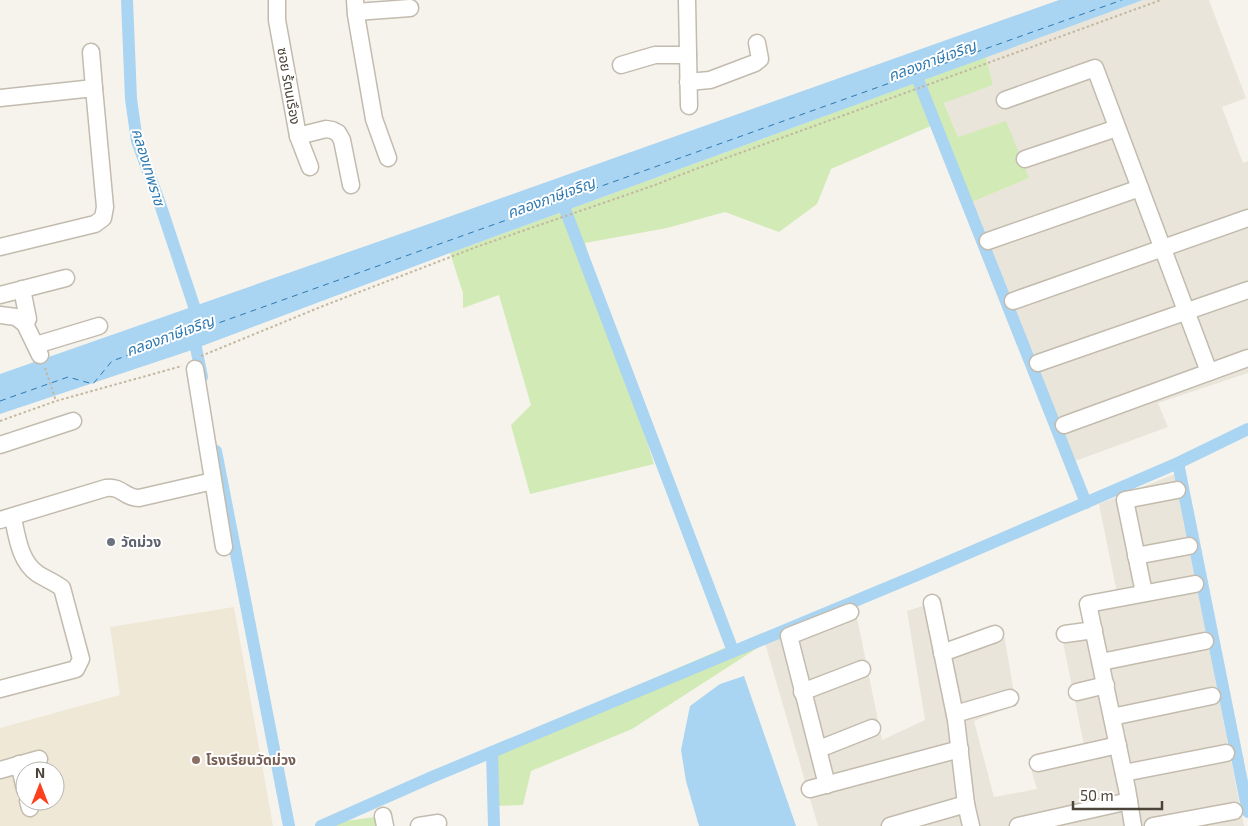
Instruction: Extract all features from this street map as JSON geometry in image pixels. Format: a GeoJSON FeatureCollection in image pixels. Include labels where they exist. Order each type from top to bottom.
{"type":"FeatureCollection","features":[{"type":"Feature","properties":{"kind":"street","name":"ซอย ร้ตนเรึอง"},"geometry":{"type":"LineString","coordinates":[[277,0],[277,20],[298,136],[326,130],[338,133],[342,140],[352,185]]}},
{"type":"Feature","properties":{"kind":"street"},"geometry":{"type":"LineString","coordinates":[[687,0],[689,106]]}},
{"type":"Feature","properties":{"kind":"street"},"geometry":{"type":"LineString","coordinates":[[388,158],[374,119],[356,6],[410,8]]}},
{"type":"Feature","properties":{"kind":"street"},"geometry":{"type":"LineString","coordinates":[[688,82],[710,80],[755,63],[760,59],[757,43]]}},
{"type":"Feature","properties":{"kind":"street"},"geometry":{"type":"LineString","coordinates":[[0,247],[96,224],[103,218],[106,208],[91,52]]}},
{"type":"Feature","properties":{"kind":"street"},"geometry":{"type":"LineString","coordinates":[[621,64],[655,55],[688,55]]}},
{"type":"Feature","properties":{"kind":"street"},"geometry":{"type":"LineString","coordinates":[[1005,100],[1095,68],[1209,372]]}},
{"type":"Feature","properties":{"kind":"street"},"geometry":{"type":"LineString","coordinates":[[0,98],[94,88]]}},
{"type":"Feature","properties":{"kind":"street"},"geometry":{"type":"LineString","coordinates":[[1025,159],[1118,128]]}},
{"type":"Feature","properties":{"kind":"street"},"geometry":{"type":"LineString","coordinates":[[298,136],[310,167]]}},
{"type":"Feature","properties":{"kind":"street"},"geometry":{"type":"LineString","coordinates":[[988,241],[1140,188]]}},
{"type":"Feature","properties":{"kind":"street"},"geometry":{"type":"LineString","coordinates":[[1013,301],[1248,218]]}},
{"type":"Feature","properties":{"kind":"street"},"geometry":{"type":"LineString","coordinates":[[0,295],[66,278]]}},
{"type":"Feature","properties":{"kind":"street"},"geometry":{"type":"LineString","coordinates":[[22,290],[28,319],[25,324]]}},
{"type":"Feature","properties":{"kind":"street"},"geometry":{"type":"LineString","coordinates":[[1038,363],[1248,290]]}},
{"type":"Feature","properties":{"kind":"street"},"geometry":{"type":"LineString","coordinates":[[0,315],[16,317],[25,324],[38,350],[98,326]]}},
{"type":"Feature","properties":{"kind":"street"},"geometry":{"type":"LineString","coordinates":[[1064,425],[1248,358]]}},
{"type":"Feature","properties":{"kind":"street"},"geometry":{"type":"LineString","coordinates":[[192,367],[224,547]]}},
{"type":"Feature","properties":{"kind":"street"},"geometry":{"type":"LineString","coordinates":[[0,445],[73,421]]}},
{"type":"Feature","properties":{"kind":"street"},"geometry":{"type":"LineString","coordinates":[[0,689],[76,669],[81,659],[62,588],[36,573],[25,559],[6,519],[106,488],[119,489],[128,496],[140,498],[213,481]]}},
{"type":"Feature","properties":{"kind":"street"},"geometry":{"type":"LineString","coordinates":[[1144,593],[1125,500],[1177,490]]}},
{"type":"Feature","properties":{"kind":"street"},"geometry":{"type":"LineString","coordinates":[[1136,556],[1189,546]]}},
{"type":"Feature","properties":{"kind":"street"},"geometry":{"type":"LineString","coordinates":[[1133,826],[1124,773],[1088,604],[1195,584]]}},
{"type":"Feature","properties":{"kind":"street"},"geometry":{"type":"LineString","coordinates":[[932,603],[955,714],[966,804],[971,826]]}},
{"type":"Feature","properties":{"kind":"street"},"geometry":{"type":"LineString","coordinates":[[827,784],[789,636],[850,612]]}},
{"type":"Feature","properties":{"kind":"street"},"geometry":{"type":"LineString","coordinates":[[1065,634],[1094,630]]}},
{"type":"Feature","properties":{"kind":"street"},"geometry":{"type":"LineString","coordinates":[[942,653],[995,634]]}},
{"type":"Feature","properties":{"kind":"street"},"geometry":{"type":"LineString","coordinates":[[1101,662],[1204,641]]}},
{"type":"Feature","properties":{"kind":"street"},"geometry":{"type":"LineString","coordinates":[[802,692],[862,669]]}},
{"type":"Feature","properties":{"kind":"street"},"geometry":{"type":"LineString","coordinates":[[1076,692],[1106,685]]}},
{"type":"Feature","properties":{"kind":"street"},"geometry":{"type":"LineString","coordinates":[[1112,717],[1212,696]]}},
{"type":"Feature","properties":{"kind":"street"},"geometry":{"type":"LineString","coordinates":[[955,714],[1010,698]]}},
{"type":"Feature","properties":{"kind":"street"},"geometry":{"type":"LineString","coordinates":[[818,749],[872,728]]}},
{"type":"Feature","properties":{"kind":"street"},"geometry":{"type":"LineString","coordinates":[[1038,763],[1118,745]]}},
{"type":"Feature","properties":{"kind":"street"},"geometry":{"type":"LineString","coordinates":[[810,790],[960,749]]}},
{"type":"Feature","properties":{"kind":"street"},"geometry":{"type":"LineString","coordinates":[[1124,773],[1226,753]]}},
{"type":"Feature","properties":{"kind":"street"},"geometry":{"type":"LineString","coordinates":[[31,761],[39,759]]}},
{"type":"Feature","properties":{"kind":"street"},"geometry":{"type":"LineString","coordinates":[[0,770],[15,765]]}},
{"type":"Feature","properties":{"kind":"street"},"geometry":{"type":"LineString","coordinates":[[1018,826],[1129,800]]}},
{"type":"Feature","properties":{"kind":"street"},"geometry":{"type":"LineString","coordinates":[[890,826],[966,804]]}},
{"type":"Feature","properties":{"kind":"street"},"geometry":{"type":"LineString","coordinates":[[1153,826],[1234,811]]}},
{"type":"Feature","properties":{"kind":"street"},"geometry":{"type":"LineString","coordinates":[[419,826],[438,823]]}},
{"type":"Feature","properties":{"kind":"path"},"geometry":{"type":"LineString","coordinates":[[206,353],[479,246],[655,185],[1161,0]]}},
{"type":"Feature","properties":{"kind":"path"},"geometry":{"type":"LineString","coordinates":[[38,350],[56,401]]}},
{"type":"Feature","properties":{"kind":"path"},"geometry":{"type":"LineString","coordinates":[[0,421],[56,401],[192,367]]}},
{"type":"Feature","properties":{"kind":"shaded area"},"geometry":{"type":"Polygon","coordinates":[[[1143,0],[1209,0],[1246,98],[1222,107],[1243,163],[1248,161],[1248,373],[1158,403],[1168,427],[1075,461],[972,202],[1029,178],[958,137],[944,102],[993,85],[986,57],[1143,0]]]}},
{"type":"Feature","properties":{"kind":"shaded area"},"geometry":{"type":"Polygon","coordinates":[[[1175,474],[1244,826],[818,826],[765,643],[854,603],[882,740],[925,720],[907,611],[938,601],[949,645],[1003,628],[1016,705],[974,721],[994,797],[1037,789],[1028,759],[1084,745],[1060,628],[1088,624],[1084,600],[1117,593],[1099,504],[1175,474]]]}},
{"type":"Feature","properties":{"kind":"shaded area","name":"โรงเรียนวัดม่วง"},"geometry":{"type":"Polygon","coordinates":[[[234,607],[273,826],[0,826],[0,728],[120,695],[110,627],[234,607]]]}},
{"type":"Feature","properties":{"kind":"green space"},"geometry":{"type":"Polygon","coordinates":[[[986,57],[993,85],[944,103],[958,137],[1006,121],[1029,178],[972,202],[940,122],[831,169],[817,204],[779,232],[725,212],[667,228],[585,243],[654,464],[530,494],[511,425],[531,405],[499,295],[463,308],[463,293],[450,253],[986,57]]]}},
{"type":"Feature","properties":{"kind":"green space"},"geometry":{"type":"Polygon","coordinates":[[[765,643],[632,729],[531,771],[523,805],[489,806],[487,750],[727,647],[765,643]]]}},
{"type":"Feature","properties":{"kind":"green space"},"geometry":{"type":"Polygon","coordinates":[[[383,816],[385,826],[330,826],[330,823],[383,816]]]}},
{"type":"Feature","properties":{"kind":"water","name":"คลองภาษีเจริญ"},"geometry":{"type":"Polygon","coordinates":[[[1059,0],[1143,0],[450,253],[186,352],[0,414],[0,374],[1059,0]]]}},
{"type":"Feature","properties":{"kind":"water"},"geometry":{"type":"Polygon","coordinates":[[[744,676],[796,826],[699,826],[686,781],[681,750],[690,706],[720,684],[744,676]]]}},
{"type":"Feature","properties":{"kind":"waterway","name":"คลองเทพราช"},"geometry":{"type":"LineString","coordinates":[[127,0],[131,99],[137,141],[199,321]]}},
{"type":"Feature","properties":{"kind":"waterway","name":"คลองภาษีเจริญ"},"geometry":{"type":"LineString","coordinates":[[913,67],[1086,503]]}},
{"type":"Feature","properties":{"kind":"waterway","name":"คลองภาษีเจริญ"},"geometry":{"type":"LineString","coordinates":[[560,196],[733,651]]}},
{"type":"Feature","properties":{"kind":"waterway","name":"คลองภาษีเจริญ"},"geometry":{"type":"LineString","coordinates":[[193,333],[202,377]]}},
{"type":"Feature","properties":{"kind":"waterway"},"geometry":{"type":"LineString","coordinates":[[321,826],[432,777],[915,576],[1178,463],[1248,429]]}},
{"type":"Feature","properties":{"kind":"waterway"},"geometry":{"type":"LineString","coordinates":[[216,451],[289,826]]}},
{"type":"Feature","properties":{"kind":"waterway"},"geometry":{"type":"LineString","coordinates":[[1178,463],[1248,812]]}},
{"type":"Feature","properties":{"kind":"waterway"},"geometry":{"type":"LineString","coordinates":[[492,752],[494,826]]}},
{"type":"Feature","properties":{"kind":"ferry route"},"geometry":{"type":"LineString","coordinates":[[0,401],[68,377],[93,384],[112,361],[1122,0]]}},
{"type":"Feature","properties":{"kind":"place","name":"วัดม่วง"},"geometry":{"type":"Point","coordinates":[111,542]}},
{"type":"Feature","properties":{"kind":"place","name":"โรงเรียนวัดม่วง"},"geometry":{"type":"Point","coordinates":[196,760]}}]}
